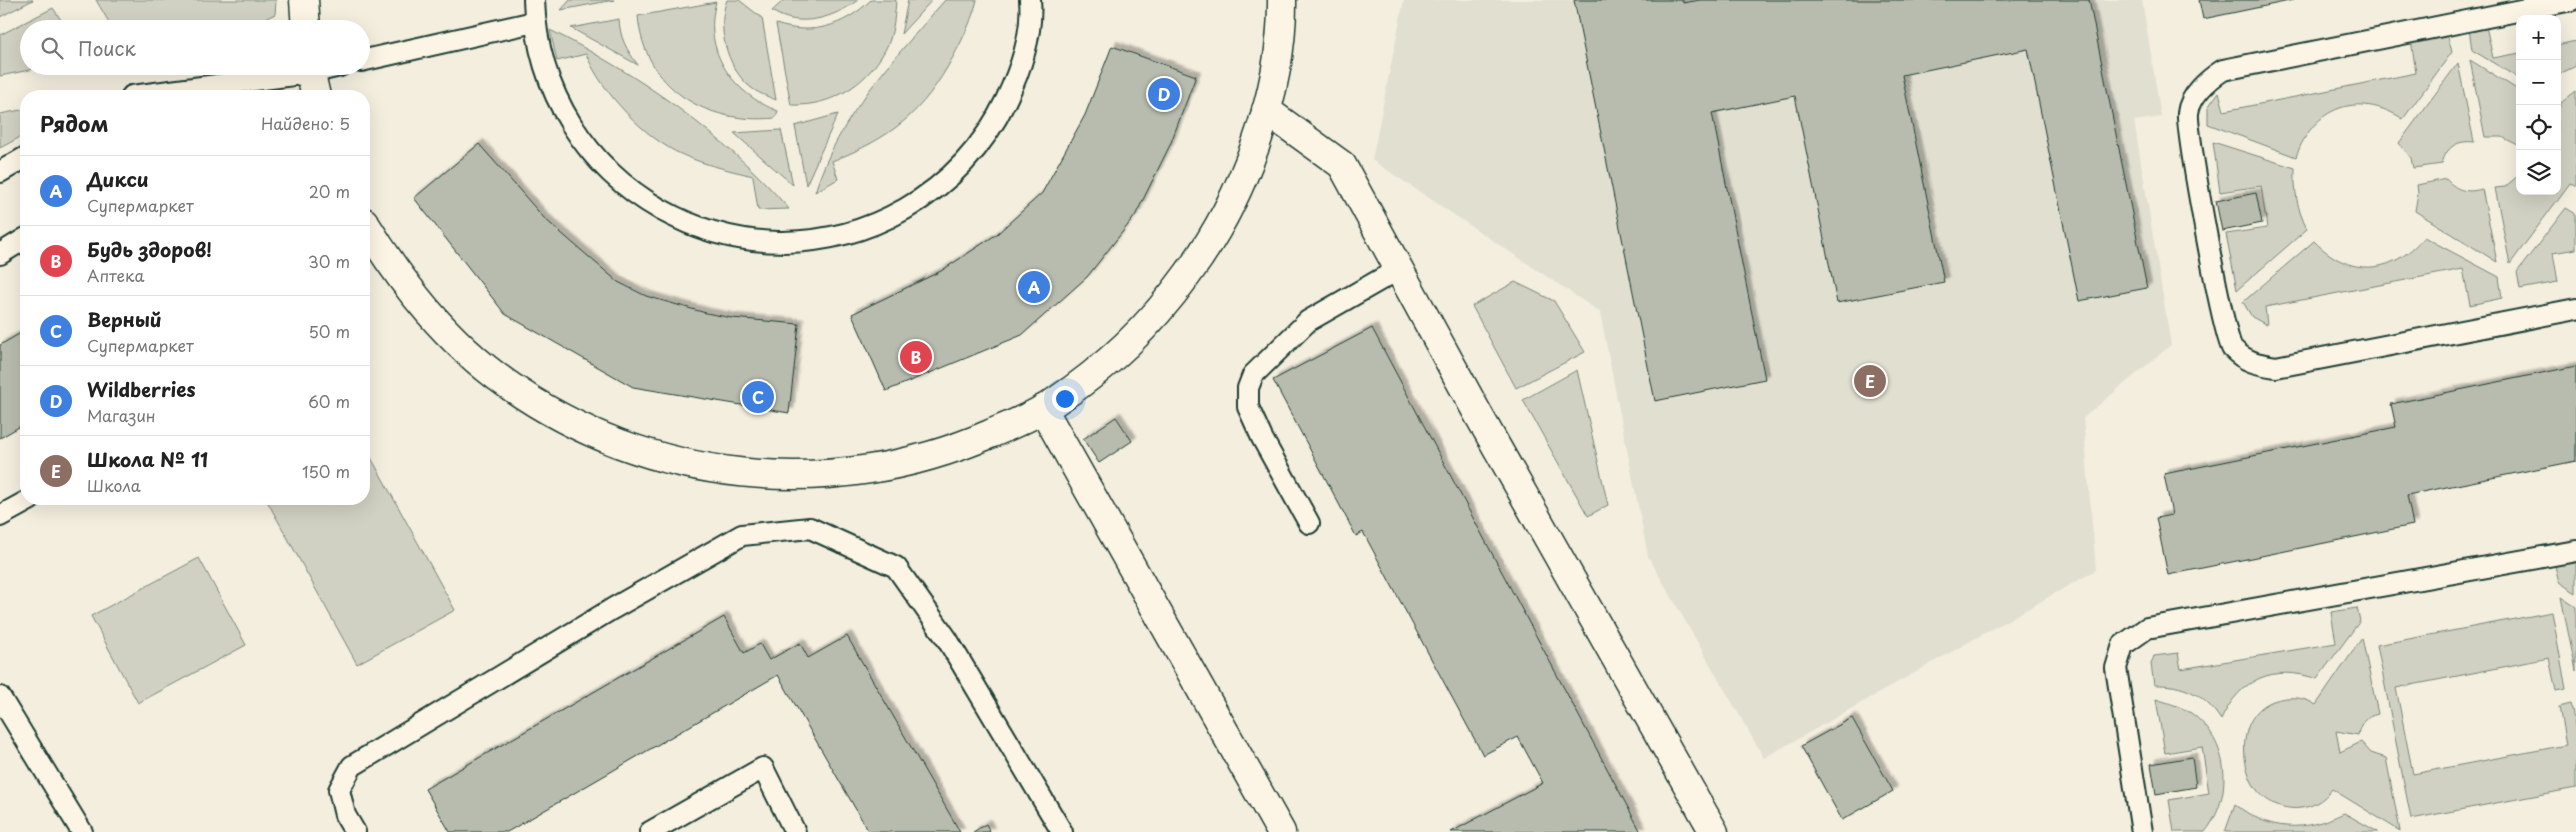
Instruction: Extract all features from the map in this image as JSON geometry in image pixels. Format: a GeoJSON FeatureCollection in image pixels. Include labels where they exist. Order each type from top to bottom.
{"type":"FeatureCollection","features":[{"type":"Feature","properties":{"kind":"street"},"geometry":{"type":"LineString","coordinates":[[304,0],[305,20]]}},
{"type":"Feature","properties":{"kind":"street"},"geometry":{"type":"LineString","coordinates":[[370,232],[392,267],[426,310],[464,349],[506,384],[552,413],[599,436],[648,455],[700,468],[778,476],[848,472],[909,462],[960,447],[1043,409],[1097,371],[1137,336],[1172,296],[1203,254],[1229,208],[1251,160],[1266,110],[1277,60],[1282,0]]}},
{"type":"Feature","properties":{"kind":"street"},"geometry":{"type":"LineString","coordinates":[[1266,110],[1342,165],[1714,832]]}},
{"type":"Feature","properties":{"kind":"street"},"geometry":{"type":"LineString","coordinates":[[1043,409],[1281,832]]}},
{"type":"Feature","properties":{"kind":"lane"},"geometry":{"type":"LineString","coordinates":[[534,0],[534,22],[543,62],[557,100],[577,134],[602,166],[632,192],[666,214],[720,234],[776,242],[808,240],[852,232],[896,214],[920,200],[951,177],[977,149],[998,117],[1014,82],[1026,44],[1030,0]]}},
{"type":"Feature","properties":{"kind":"lane"},"geometry":{"type":"LineString","coordinates":[[2572,0],[2223,70],[2198,92],[2188,112],[2190,143],[2222,317],[2230,347],[2248,362],[2276,367],[2576,309]]}},
{"type":"Feature","properties":{"kind":"lane"},"geometry":{"type":"LineString","coordinates":[[370,59],[534,22]]}},
{"type":"Feature","properties":{"kind":"lane"},"geometry":{"type":"LineString","coordinates":[[192,90],[312,78]]}},
{"type":"Feature","properties":{"kind":"lane"},"geometry":{"type":"LineString","coordinates":[[0,172],[20,160]]}},
{"type":"Feature","properties":{"kind":"lane"},"geometry":{"type":"LineString","coordinates":[[0,254],[20,242]]}},
{"type":"Feature","properties":{"kind":"lane"},"geometry":{"type":"LineString","coordinates":[[1309,524],[1262,438],[1248,407],[1248,388],[1253,375],[1308,321],[1399,269]]}},
{"type":"Feature","properties":{"kind":"lane"},"geometry":{"type":"LineString","coordinates":[[0,516],[20,505]]}},
{"type":"Feature","properties":{"kind":"lane"},"geometry":{"type":"LineString","coordinates":[[355,832],[346,815],[339,790],[352,766],[595,619],[742,535],[810,528],[896,568],[948,639],[1062,832]]}},
{"type":"Feature","properties":{"kind":"lane"},"geometry":{"type":"LineString","coordinates":[[2142,832],[2116,668],[2123,645],[2147,628],[2576,550]]}},
{"type":"Feature","properties":{"kind":"lane"},"geometry":{"type":"LineString","coordinates":[[0,697],[82,832]]}},
{"type":"Feature","properties":{"kind":"lane"},"geometry":{"type":"LineString","coordinates":[[650,832],[763,768],[795,832]]}},
{"type":"Feature","properties":{"kind":"shaded area"},"geometry":{"type":"Polygon","coordinates":[[[0,0],[33,0],[0,17],[0,0]]]}},
{"type":"Feature","properties":{"kind":"shaded area"},"geometry":{"type":"Polygon","coordinates":[[[96,0],[276,0],[275,14],[263,20],[108,20],[96,0]]]}},
{"type":"Feature","properties":{"kind":"shaded area"},"geometry":{"type":"Polygon","coordinates":[[[570,0],[614,0],[561,10],[570,0]]]}},
{"type":"Feature","properties":{"kind":"shaded area"},"geometry":{"type":"Polygon","coordinates":[[[727,0],[739,0],[762,18],[776,100],[749,86],[741,78],[729,58],[723,34],[724,11],[727,0]]]}},
{"type":"Feature","properties":{"kind":"shaded area"},"geometry":{"type":"Polygon","coordinates":[[[784,0],[858,0],[838,12],[816,19],[805,20],[782,16],[772,11],[784,0]]]}},
{"type":"Feature","properties":{"kind":"shaded area"},"geometry":{"type":"Polygon","coordinates":[[[871,0],[896,0],[889,42],[873,69],[850,89],[836,96],[807,104],[791,105],[776,24],[802,29],[815,29],[827,26],[850,16],[871,0]]]}},
{"type":"Feature","properties":{"kind":"shaded area"},"geometry":{"type":"Polygon","coordinates":[[[908,0],[932,0],[901,34],[908,0]]]}},
{"type":"Feature","properties":{"kind":"shaded area"},"geometry":{"type":"Polygon","coordinates":[[[945,0],[977,0],[964,36],[942,77],[917,108],[888,133],[872,143],[832,161],[838,179],[815,192],[825,165],[853,114],[906,44],[945,0]]]}},
{"type":"Feature","properties":{"kind":"shaded area"},"geometry":{"type":"Polygon","coordinates":[[[1404,0],[2142,0],[2161,117],[2134,121],[2171,345],[2083,418],[2096,570],[1764,758],[1648,556],[1600,312],[1372,160],[1404,0]]]}},
{"type":"Feature","properties":{"kind":"shaded area"},"geometry":{"type":"Polygon","coordinates":[[[716,2],[713,37],[725,68],[747,94],[778,111],[775,118],[750,119],[725,115],[703,108],[683,97],[666,82],[652,63],[643,41],[638,16],[716,2]]]}},
{"type":"Feature","properties":{"kind":"shaded area"},"geometry":{"type":"Polygon","coordinates":[[[53,8],[61,20],[29,20],[53,8]]]}},
{"type":"Feature","properties":{"kind":"shaded area"},"geometry":{"type":"Polygon","coordinates":[[[619,19],[624,43],[638,65],[571,28],[619,19]]]}},
{"type":"Feature","properties":{"kind":"shaded area"},"geometry":{"type":"Polygon","coordinates":[[[20,25],[20,72],[0,76],[0,35],[20,25]]]}},
{"type":"Feature","properties":{"kind":"shaded area"},"geometry":{"type":"Polygon","coordinates":[[[2486,26],[2493,58],[2516,54],[2516,77],[2472,50],[2469,29],[2486,26]]]}},
{"type":"Feature","properties":{"kind":"shaded area"},"geometry":{"type":"Polygon","coordinates":[[[550,30],[615,66],[678,108],[737,156],[789,209],[758,210],[753,176],[691,159],[654,138],[613,98],[602,83],[586,54],[557,61],[550,30]]]}},
{"type":"Feature","properties":{"kind":"shaded area"},"geometry":{"type":"Polygon","coordinates":[[[2447,34],[2452,52],[2403,119],[2386,110],[2370,106],[2354,105],[2339,108],[2325,115],[2314,126],[2304,140],[2296,157],[2208,124],[2208,107],[2219,92],[2224,111],[2416,73],[2411,40],[2447,34]]]}},
{"type":"Feature","properties":{"kind":"shaded area"},"geometry":{"type":"Polygon","coordinates":[[[2576,41],[2576,66],[2561,73],[2561,60],[2561,44],[2576,41]]]}},
{"type":"Feature","properties":{"kind":"shaded area"},"geometry":{"type":"Polygon","coordinates":[[[2470,60],[2516,89],[2516,144],[2502,137],[2485,137],[2470,60]]]}},
{"type":"Feature","properties":{"kind":"shaded area"},"geometry":{"type":"Polygon","coordinates":[[[2458,63],[2474,142],[2462,142],[2453,146],[2446,153],[2442,164],[2413,168],[2411,158],[2399,143],[2458,63]]]}},
{"type":"Feature","properties":{"kind":"shaded area"},"geometry":{"type":"Polygon","coordinates":[[[2576,91],[2576,187],[2570,183],[2510,264],[2495,188],[2505,187],[2516,177],[2516,195],[2561,195],[2562,102],[2576,91]]]}},
{"type":"Feature","properties":{"kind":"shaded area"},"geometry":{"type":"Polygon","coordinates":[[[20,110],[20,137],[0,148],[0,114],[20,110]]]}},
{"type":"Feature","properties":{"kind":"shaded area"},"geometry":{"type":"Polygon","coordinates":[[[838,114],[806,185],[795,126],[838,114]]]}},
{"type":"Feature","properties":{"kind":"shaded area"},"geometry":{"type":"Polygon","coordinates":[[[781,130],[793,185],[734,133],[781,130]]]}},
{"type":"Feature","properties":{"kind":"shaded area"},"geometry":{"type":"Polygon","coordinates":[[[2213,142],[2295,168],[2297,199],[2307,229],[2237,290],[2226,234],[2267,228],[2261,186],[2220,192],[2213,142]]]}},
{"type":"Feature","properties":{"kind":"shaded area"},"geometry":{"type":"Polygon","coordinates":[[[2446,179],[2462,190],[2482,189],[2497,262],[2415,211],[2418,193],[2417,185],[2446,179]]]}},
{"type":"Feature","properties":{"kind":"shaded area"},"geometry":{"type":"Polygon","coordinates":[[[2566,208],[2576,214],[2576,249],[2553,253],[2558,282],[2520,289],[2517,272],[2566,208]]]}},
{"type":"Feature","properties":{"kind":"shaded area"},"geometry":{"type":"Polygon","coordinates":[[[2424,237],[2499,277],[2502,298],[2470,305],[2463,269],[2265,307],[2267,325],[2252,317],[2243,302],[2314,241],[2327,253],[2341,261],[2355,266],[2370,267],[2384,265],[2398,259],[2411,250],[2424,237]]]}},
{"type":"Feature","properties":{"kind":"shaded area"},"geometry":{"type":"Polygon","coordinates":[[[1515,282],[1554,301],[1585,352],[1516,388],[1472,306],[1515,282]]]}},
{"type":"Feature","properties":{"kind":"shaded area"},"geometry":{"type":"Polygon","coordinates":[[[1577,370],[1608,505],[1588,516],[1523,400],[1577,370]]]}},
{"type":"Feature","properties":{"kind":"shaded area"},"geometry":{"type":"Polygon","coordinates":[[[370,456],[455,610],[357,664],[269,505],[370,505],[370,456]]]}},
{"type":"Feature","properties":{"kind":"shaded area"},"geometry":{"type":"Polygon","coordinates":[[[199,558],[246,645],[138,703],[91,616],[199,558]]]}},
{"type":"Feature","properties":{"kind":"shaded area"},"geometry":{"type":"Polygon","coordinates":[[[2576,562],[2576,593],[2559,582],[2555,566],[2576,562]]]}},
{"type":"Feature","properties":{"kind":"shaded area"},"geometry":{"type":"Polygon","coordinates":[[[2561,597],[2576,607],[2576,671],[2561,597]]]}},
{"type":"Feature","properties":{"kind":"shaded area"},"geometry":{"type":"Polygon","coordinates":[[[2357,608],[2360,621],[2317,679],[2287,673],[2273,674],[2260,678],[2238,694],[2221,720],[2208,704],[2193,693],[2175,687],[2154,685],[2151,664],[2154,656],[2178,653],[2181,669],[2336,643],[2331,612],[2357,608]]]}},
{"type":"Feature","properties":{"kind":"shaded area"},"geometry":{"type":"Polygon","coordinates":[[[2552,612],[2566,689],[2556,691],[2549,658],[2396,688],[2413,774],[2566,745],[2559,707],[2571,704],[2576,731],[2576,788],[2411,819],[2377,645],[2552,612]]]}},
{"type":"Feature","properties":{"kind":"shaded area"},"geometry":{"type":"Polygon","coordinates":[[[2362,638],[2378,714],[2364,721],[2358,735],[2336,731],[2340,752],[2361,742],[2371,753],[2386,758],[2400,831],[2332,789],[2323,799],[2313,805],[2289,808],[2278,805],[2267,800],[2258,791],[2247,769],[2245,758],[2246,735],[2249,724],[2255,715],[2273,701],[2284,698],[2301,698],[2316,705],[2362,638]]]}},
{"type":"Feature","properties":{"kind":"shaded area"},"geometry":{"type":"Polygon","coordinates":[[[2156,699],[2191,713],[2214,738],[2220,753],[2224,770],[2221,802],[2205,832],[2174,832],[2169,800],[2209,793],[2202,747],[2165,753],[2156,699]]]}},
{"type":"Feature","properties":{"kind":"shaded area"},"geometry":{"type":"Polygon","coordinates":[[[2235,804],[2261,820],[2274,824],[2301,826],[2315,824],[2344,813],[2378,832],[2225,832],[2235,804]]]}},
{"type":"Feature","properties":{"kind":"building"},"geometry":{"type":"Polygon","coordinates":[[[1574,0],[1683,0],[1683,3],[1700,0],[2089,0],[2147,288],[2079,301],[2028,49],[1902,75],[1944,282],[1837,303],[1795,96],[1712,113],[1765,379],[1655,401],[1574,0]]]}},
{"type":"Feature","properties":{"kind":"building"},"geometry":{"type":"Polygon","coordinates":[[[2199,0],[2294,0],[2203,19],[2199,0]]]}},
{"type":"Feature","properties":{"kind":"building"},"geometry":{"type":"Polygon","coordinates":[[[1112,46],[1196,76],[1170,145],[1135,216],[1087,277],[1022,335],[886,391],[852,314],[941,271],[997,234],[1042,193],[1085,115],[1112,46]]]}},
{"type":"Feature","properties":{"kind":"building"},"geometry":{"type":"Polygon","coordinates":[[[479,144],[545,219],[618,282],[646,296],[706,313],[732,318],[799,324],[789,413],[633,387],[505,314],[414,198],[479,144]]]}},
{"type":"Feature","properties":{"kind":"building"},"geometry":{"type":"Polygon","coordinates":[[[2256,193],[2262,223],[2222,231],[2216,201],[2256,193]]]}},
{"type":"Feature","properties":{"kind":"building"},"geometry":{"type":"Polygon","coordinates":[[[1372,328],[1641,832],[1451,832],[1543,783],[1518,737],[1483,755],[1363,532],[1356,536],[1273,380],[1372,328]]]}},
{"type":"Feature","properties":{"kind":"building"},"geometry":{"type":"Polygon","coordinates":[[[20,333],[20,426],[0,438],[0,345],[20,333]]]}},
{"type":"Feature","properties":{"kind":"building"},"geometry":{"type":"Polygon","coordinates":[[[2576,366],[2576,461],[2407,495],[2413,525],[2168,575],[2156,518],[2172,515],[2164,474],[2396,427],[2391,404],[2576,366]]]}},
{"type":"Feature","properties":{"kind":"building"},"geometry":{"type":"Polygon","coordinates":[[[1116,417],[1132,441],[1099,463],[1083,439],[1116,417]]]}},
{"type":"Feature","properties":{"kind":"building"},"geometry":{"type":"Polygon","coordinates":[[[724,617],[744,653],[760,644],[769,660],[800,643],[808,658],[847,636],[960,832],[869,832],[778,675],[507,832],[450,832],[425,789],[724,617]]]}},
{"type":"Feature","properties":{"kind":"building"},"geometry":{"type":"Polygon","coordinates":[[[1852,718],[1893,791],[1842,820],[1801,746],[1852,718]]]}},
{"type":"Feature","properties":{"kind":"building"},"geometry":{"type":"Polygon","coordinates":[[[2192,757],[2196,787],[2156,794],[2151,764],[2192,757]]]}},
{"type":"Feature","properties":{"kind":"building"},"geometry":{"type":"Polygon","coordinates":[[[986,824],[990,832],[973,832],[986,824]]]}},
{"type":"Feature","properties":{"kind":"place","name":"Wildberries"},"geometry":{"type":"Point","coordinates":[1164,94]}},
{"type":"Feature","properties":{"kind":"place","name":"Дикси"},"geometry":{"type":"Point","coordinates":[1034,287]}},
{"type":"Feature","properties":{"kind":"place","name":"Будь здоров!"},"geometry":{"type":"Point","coordinates":[916,357]}},
{"type":"Feature","properties":{"kind":"place","name":"Школа № 11"},"geometry":{"type":"Point","coordinates":[1870,381]}},
{"type":"Feature","properties":{"kind":"place","name":"Верный"},"geometry":{"type":"Point","coordinates":[758,397]}}]}
